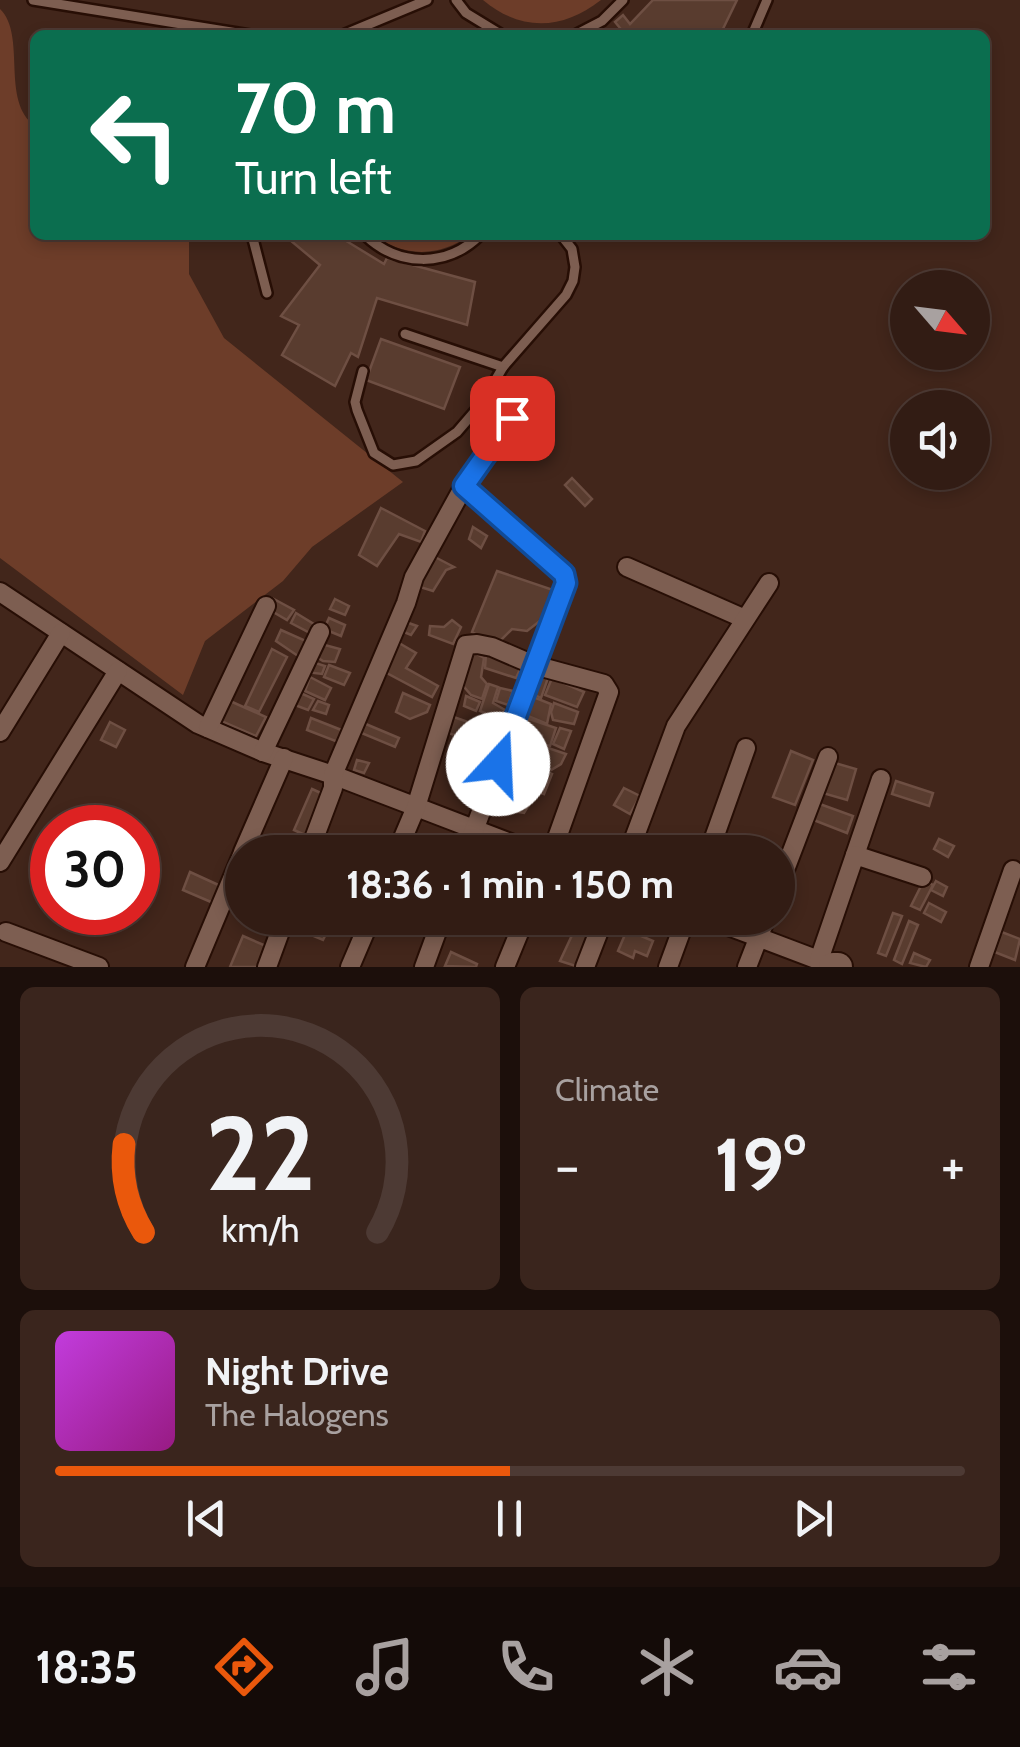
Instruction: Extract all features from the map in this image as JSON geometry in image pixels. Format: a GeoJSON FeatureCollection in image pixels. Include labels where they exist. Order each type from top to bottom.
{"type":"FeatureCollection","features":[{"type":"Feature","properties":{"kind":"street"},"geometry":{"type":"LineString","coordinates":[[316,835],[334,788],[333,774],[414,577],[464,486],[512,418]]}},
{"type":"Feature","properties":{"kind":"street"},"geometry":{"type":"LineString","coordinates":[[464,486],[564,574],[564,591],[472,835]]}},
{"type":"Feature","properties":{"kind":"street"},"geometry":{"type":"LineString","coordinates":[[627,567],[746,619]]}},
{"type":"Feature","properties":{"kind":"street"},"geometry":{"type":"LineString","coordinates":[[635,835],[676,726],[769,583]]}},
{"type":"Feature","properties":{"kind":"street"},"geometry":{"type":"LineString","coordinates":[[1,596],[208,728],[485,835]]}},
{"type":"Feature","properties":{"kind":"street"},"geometry":{"type":"LineString","coordinates":[[208,728],[266,606]]}},
{"type":"Feature","properties":{"kind":"street"},"geometry":{"type":"LineString","coordinates":[[263,752],[320,632]]}},
{"type":"Feature","properties":{"kind":"street"},"geometry":{"type":"LineString","coordinates":[[0,732],[61,633]]}},
{"type":"Feature","properties":{"kind":"street"},"geometry":{"type":"LineString","coordinates":[[404,835],[466,645],[478,644],[534,665],[604,684],[609,692],[558,835]]}},
{"type":"Feature","properties":{"kind":"street"},"geometry":{"type":"LineString","coordinates":[[0,862],[118,671]]}},
{"type":"Feature","properties":{"kind":"street"},"geometry":{"type":"LineString","coordinates":[[715,835],[746,748]]}},
{"type":"Feature","properties":{"kind":"street"},"geometry":{"type":"LineString","coordinates":[[795,843],[828,757]]}},
{"type":"Feature","properties":{"kind":"street"},"geometry":{"type":"LineString","coordinates":[[251,835],[284,758]]}},
{"type":"Feature","properties":{"kind":"street"},"geometry":{"type":"LineString","coordinates":[[753,935],[831,965],[855,855],[880,779]]}},
{"type":"Feature","properties":{"kind":"street"},"geometry":{"type":"LineString","coordinates":[[855,855],[922,877]]}},
{"type":"Feature","properties":{"kind":"street"},"geometry":{"type":"LineString","coordinates":[[978,967],[1012,870]]}},
{"type":"Feature","properties":{"kind":"street"},"geometry":{"type":"LineString","coordinates":[[195,967],[225,896]]}},
{"type":"Feature","properties":{"kind":"street"},"geometry":{"type":"LineString","coordinates":[[6,932],[99,967]]}},
{"type":"Feature","properties":{"kind":"street"},"geometry":{"type":"LineString","coordinates":[[267,967],[279,935]]}},
{"type":"Feature","properties":{"kind":"street"},"geometry":{"type":"LineString","coordinates":[[350,967],[363,935]]}},
{"type":"Feature","properties":{"kind":"street"},"geometry":{"type":"LineString","coordinates":[[424,967],[436,935]]}},
{"type":"Feature","properties":{"kind":"street"},"geometry":{"type":"LineString","coordinates":[[505,967],[518,935]]}},
{"type":"Feature","properties":{"kind":"street"},"geometry":{"type":"LineString","coordinates":[[585,967],[597,935]]}},
{"type":"Feature","properties":{"kind":"street"},"geometry":{"type":"LineString","coordinates":[[668,967],[680,935]]}},
{"type":"Feature","properties":{"kind":"street"},"geometry":{"type":"LineString","coordinates":[[747,967],[758,937]]}},
{"type":"Feature","properties":{"kind":"lane"},"geometry":{"type":"LineString","coordinates":[[34,0],[219,30]]}},
{"type":"Feature","properties":{"kind":"lane"},"geometry":{"type":"LineString","coordinates":[[355,30],[428,0]]}},
{"type":"Feature","properties":{"kind":"lane"},"geometry":{"type":"LineString","coordinates":[[456,0],[487,30]]}},
{"type":"Feature","properties":{"kind":"lane"},"geometry":{"type":"LineString","coordinates":[[585,30],[602,21],[622,0]]}},
{"type":"Feature","properties":{"kind":"lane"},"geometry":{"type":"LineString","coordinates":[[754,30],[767,0]]}},
{"type":"Feature","properties":{"kind":"lane"},"geometry":{"type":"LineString","coordinates":[[253,240],[268,293]]}},
{"type":"Feature","properties":{"kind":"lane"},"geometry":{"type":"LineString","coordinates":[[372,240],[392,253],[417,260],[437,260],[473,240]]}},
{"type":"Feature","properties":{"kind":"lane"},"geometry":{"type":"LineString","coordinates":[[363,370],[355,402],[374,453],[384,462],[404,466],[416,461],[457,432],[482,403],[504,366],[566,295],[574,281],[575,266],[572,249],[565,240]]}},
{"type":"Feature","properties":{"kind":"lane"},"geometry":{"type":"LineString","coordinates":[[405,334],[504,366]]}},
{"type":"Feature","properties":{"kind":"shaded area"},"geometry":{"type":"Polygon","coordinates":[[[483,0],[601,0],[572,17],[542,23],[512,18],[483,0]]]}},
{"type":"Feature","properties":{"kind":"shaded area"},"geometry":{"type":"Polygon","coordinates":[[[0,9],[12,35],[19,101],[30,120],[30,240],[189,240],[189,274],[224,338],[403,482],[312,547],[283,581],[205,641],[183,695],[0,558],[0,9]]]}},
{"type":"Feature","properties":{"kind":"shaded area"},"geometry":{"type":"Polygon","coordinates":[[[382,240],[461,240],[447,248],[422,252],[382,240]]]}},
{"type":"Feature","properties":{"kind":"building"},"geometry":{"type":"Polygon","coordinates":[[[653,0],[737,0],[722,30],[618,30],[615,22],[623,15],[630,24],[653,0]]]}},
{"type":"Feature","properties":{"kind":"building"},"geometry":{"type":"Polygon","coordinates":[[[290,240],[345,240],[384,264],[387,258],[475,282],[467,325],[377,298],[358,357],[351,353],[335,386],[282,355],[299,325],[281,316],[320,265],[290,240]]]}},
{"type":"Feature","properties":{"kind":"building"},"geometry":{"type":"Polygon","coordinates":[[[381,339],[460,367],[444,409],[366,380],[381,339]]]}},
{"type":"Feature","properties":{"kind":"building"},"geometry":{"type":"Polygon","coordinates":[[[572,478],[592,499],[585,506],[565,485],[572,478]]]}},
{"type":"Feature","properties":{"kind":"building"},"geometry":{"type":"Polygon","coordinates":[[[381,508],[425,531],[421,542],[399,534],[377,566],[359,555],[381,508]]]}},
{"type":"Feature","properties":{"kind":"building"},"geometry":{"type":"Polygon","coordinates":[[[473,527],[487,536],[481,548],[469,539],[473,527]]]}},
{"type":"Feature","properties":{"kind":"building"},"geometry":{"type":"Polygon","coordinates":[[[433,556],[454,567],[446,570],[433,591],[420,587],[433,556]]]}},
{"type":"Feature","properties":{"kind":"building"},"geometry":{"type":"Polygon","coordinates":[[[497,571],[556,591],[545,617],[527,631],[512,629],[496,645],[472,632],[497,571]]]}},
{"type":"Feature","properties":{"kind":"building"},"geometry":{"type":"Polygon","coordinates":[[[272,598],[294,610],[287,620],[268,609],[272,598]]]}},
{"type":"Feature","properties":{"kind":"building"},"geometry":{"type":"Polygon","coordinates":[[[335,599],[349,606],[345,615],[330,609],[335,599]]]}},
{"type":"Feature","properties":{"kind":"building"},"geometry":{"type":"Polygon","coordinates":[[[296,613],[317,626],[312,634],[291,623],[296,613]]]}},
{"type":"Feature","properties":{"kind":"building"},"geometry":{"type":"Polygon","coordinates":[[[329,618],[345,625],[341,636],[324,629],[329,618]]]}},
{"type":"Feature","properties":{"kind":"building"},"geometry":{"type":"Polygon","coordinates":[[[452,620],[461,627],[453,644],[429,635],[430,626],[444,627],[452,620]]]}},
{"type":"Feature","properties":{"kind":"building"},"geometry":{"type":"Polygon","coordinates":[[[403,621],[417,626],[411,635],[399,630],[403,621]]]}},
{"type":"Feature","properties":{"kind":"building"},"geometry":{"type":"Polygon","coordinates":[[[281,630],[306,641],[298,656],[276,641],[281,630]]]}},
{"type":"Feature","properties":{"kind":"building"},"geometry":{"type":"Polygon","coordinates":[[[399,643],[416,653],[406,668],[438,686],[432,697],[383,671],[399,643]]]}},
{"type":"Feature","properties":{"kind":"building"},"geometry":{"type":"Polygon","coordinates":[[[321,644],[340,649],[335,662],[315,656],[321,644]]]}},
{"type":"Feature","properties":{"kind":"building"},"geometry":{"type":"Polygon","coordinates":[[[272,649],[287,657],[259,712],[245,706],[272,649]]]}},
{"type":"Feature","properties":{"kind":"building"},"geometry":{"type":"Polygon","coordinates":[[[471,651],[484,658],[481,677],[487,684],[482,699],[471,695],[459,681],[471,651]]]}},
{"type":"Feature","properties":{"kind":"building"},"geometry":{"type":"Polygon","coordinates":[[[486,654],[521,667],[516,678],[485,668],[486,654]]]}},
{"type":"Feature","properties":{"kind":"building"},"geometry":{"type":"Polygon","coordinates":[[[309,661],[325,666],[322,674],[306,672],[309,661]]]}},
{"type":"Feature","properties":{"kind":"building"},"geometry":{"type":"Polygon","coordinates":[[[329,665],[350,673],[344,685],[324,677],[329,665]]]}},
{"type":"Feature","properties":{"kind":"building"},"geometry":{"type":"Polygon","coordinates":[[[538,674],[548,678],[541,698],[531,693],[538,674]]]}},
{"type":"Feature","properties":{"kind":"building"},"geometry":{"type":"Polygon","coordinates":[[[310,677],[331,688],[325,700],[305,691],[310,677]]]}},
{"type":"Feature","properties":{"kind":"building"},"geometry":{"type":"Polygon","coordinates":[[[552,678],[584,692],[577,707],[545,695],[552,678]]]}},
{"type":"Feature","properties":{"kind":"building"},"geometry":{"type":"Polygon","coordinates":[[[489,684],[498,687],[493,703],[505,710],[501,720],[480,711],[489,684]]]}},
{"type":"Feature","properties":{"kind":"building"},"geometry":{"type":"Polygon","coordinates":[[[500,688],[513,691],[508,705],[496,701],[500,688]]]}},
{"type":"Feature","properties":{"kind":"building"},"geometry":{"type":"Polygon","coordinates":[[[296,691],[314,699],[308,710],[292,704],[296,691]]]}},
{"type":"Feature","properties":{"kind":"building"},"geometry":{"type":"Polygon","coordinates":[[[403,693],[430,705],[427,712],[410,719],[396,712],[403,693]]]}},
{"type":"Feature","properties":{"kind":"building"},"geometry":{"type":"Polygon","coordinates":[[[528,695],[551,704],[547,724],[523,714],[528,695]]]}},
{"type":"Feature","properties":{"kind":"building"},"geometry":{"type":"Polygon","coordinates":[[[466,696],[480,702],[476,711],[464,706],[466,696]]]}},
{"type":"Feature","properties":{"kind":"building"},"geometry":{"type":"Polygon","coordinates":[[[230,701],[266,717],[256,736],[221,721],[230,701]]]}},
{"type":"Feature","properties":{"kind":"building"},"geometry":{"type":"Polygon","coordinates":[[[318,701],[329,705],[326,714],[313,710],[318,701]]]}},
{"type":"Feature","properties":{"kind":"building"},"geometry":{"type":"Polygon","coordinates":[[[554,703],[578,712],[574,724],[553,720],[554,703]]]}},
{"type":"Feature","properties":{"kind":"building"},"geometry":{"type":"Polygon","coordinates":[[[448,715],[468,722],[462,738],[443,731],[448,715]]]}},
{"type":"Feature","properties":{"kind":"building"},"geometry":{"type":"Polygon","coordinates":[[[523,717],[556,728],[550,746],[542,744],[542,735],[517,727],[523,717]]]}},
{"type":"Feature","properties":{"kind":"building"},"geometry":{"type":"Polygon","coordinates":[[[311,718],[344,731],[338,742],[307,730],[311,718]]]}},
{"type":"Feature","properties":{"kind":"building"},"geometry":{"type":"Polygon","coordinates":[[[110,722],[125,730],[116,747],[101,740],[110,722]]]}},
{"type":"Feature","properties":{"kind":"building"},"geometry":{"type":"Polygon","coordinates":[[[361,722],[399,738],[395,747],[359,732],[361,722]]]}},
{"type":"Feature","properties":{"kind":"building"},"geometry":{"type":"Polygon","coordinates":[[[560,728],[571,731],[564,749],[553,744],[560,728]]]}},
{"type":"Feature","properties":{"kind":"building"},"geometry":{"type":"Polygon","coordinates":[[[536,744],[566,754],[561,764],[551,770],[531,762],[536,744]]]}},
{"type":"Feature","properties":{"kind":"building"},"geometry":{"type":"Polygon","coordinates":[[[791,751],[813,760],[795,805],[773,797],[791,751]]]}},
{"type":"Feature","properties":{"kind":"building"},"geometry":{"type":"Polygon","coordinates":[[[357,760],[369,763],[364,773],[354,770],[357,760]]]}},
{"type":"Feature","properties":{"kind":"building"},"geometry":{"type":"Polygon","coordinates":[[[828,761],[856,769],[847,800],[819,792],[828,761]]]}},
{"type":"Feature","properties":{"kind":"building"},"geometry":{"type":"Polygon","coordinates":[[[529,765],[552,774],[544,794],[522,785],[529,765]]]}},
{"type":"Feature","properties":{"kind":"building"},"geometry":{"type":"Polygon","coordinates":[[[896,781],[933,793],[929,806],[892,794],[896,781]]]}},
{"type":"Feature","properties":{"kind":"building"},"geometry":{"type":"Polygon","coordinates":[[[624,788],[640,796],[630,814],[614,805],[624,788]]]}},
{"type":"Feature","properties":{"kind":"building"},"geometry":{"type":"Polygon","coordinates":[[[312,789],[323,794],[305,835],[294,830],[312,789]]]}},
{"type":"Feature","properties":{"kind":"building"},"geometry":{"type":"Polygon","coordinates":[[[518,799],[529,805],[524,813],[506,810],[509,802],[518,799]]]}},
{"type":"Feature","properties":{"kind":"building"},"geometry":{"type":"Polygon","coordinates":[[[817,803],[853,816],[847,833],[811,819],[817,803]]]}},
{"type":"Feature","properties":{"kind":"building"},"geometry":{"type":"Polygon","coordinates":[[[939,839],[954,846],[948,857],[934,849],[939,839]]]}},
{"type":"Feature","properties":{"kind":"building"},"geometry":{"type":"Polygon","coordinates":[[[190,872],[225,888],[218,905],[183,890],[190,872]]]}},
{"type":"Feature","properties":{"kind":"building"},"geometry":{"type":"Polygon","coordinates":[[[924,880],[933,885],[920,910],[911,906],[924,880]]]}},
{"type":"Feature","properties":{"kind":"building"},"geometry":{"type":"Polygon","coordinates":[[[936,881],[947,887],[943,896],[931,890],[936,881]]]}},
{"type":"Feature","properties":{"kind":"building"},"geometry":{"type":"Polygon","coordinates":[[[929,903],[946,912],[941,922],[924,913],[929,903]]]}},
{"type":"Feature","properties":{"kind":"building"},"geometry":{"type":"Polygon","coordinates":[[[893,913],[902,916],[886,956],[878,953],[893,913]]]}},
{"type":"Feature","properties":{"kind":"building"},"geometry":{"type":"Polygon","coordinates":[[[909,921],[918,925],[902,964],[894,960],[909,921]]]}},
{"type":"Feature","properties":{"kind":"building"},"geometry":{"type":"Polygon","coordinates":[[[999,931],[1020,939],[1015,960],[992,951],[999,931]]]}},
{"type":"Feature","properties":{"kind":"building"},"geometry":{"type":"Polygon","coordinates":[[[572,935],[592,939],[579,967],[560,961],[572,935]]]}},
{"type":"Feature","properties":{"kind":"building"},"geometry":{"type":"Polygon","coordinates":[[[625,935],[653,941],[647,956],[635,951],[633,958],[618,951],[625,935]]]}},
{"type":"Feature","properties":{"kind":"building"},"geometry":{"type":"Polygon","coordinates":[[[243,936],[266,946],[257,967],[230,967],[243,936]]]}},
{"type":"Feature","properties":{"kind":"building"},"geometry":{"type":"Polygon","coordinates":[[[451,952],[477,964],[476,967],[445,966],[451,952]]]}},
{"type":"Feature","properties":{"kind":"building"},"geometry":{"type":"Polygon","coordinates":[[[914,953],[930,960],[926,967],[910,963],[914,953]]]}},
{"type":"Feature","properties":{"kind":"route"},"geometry":{"type":"LineString","coordinates":[[498,764],[566,583],[564,574],[464,486],[512,418]]}}]}
